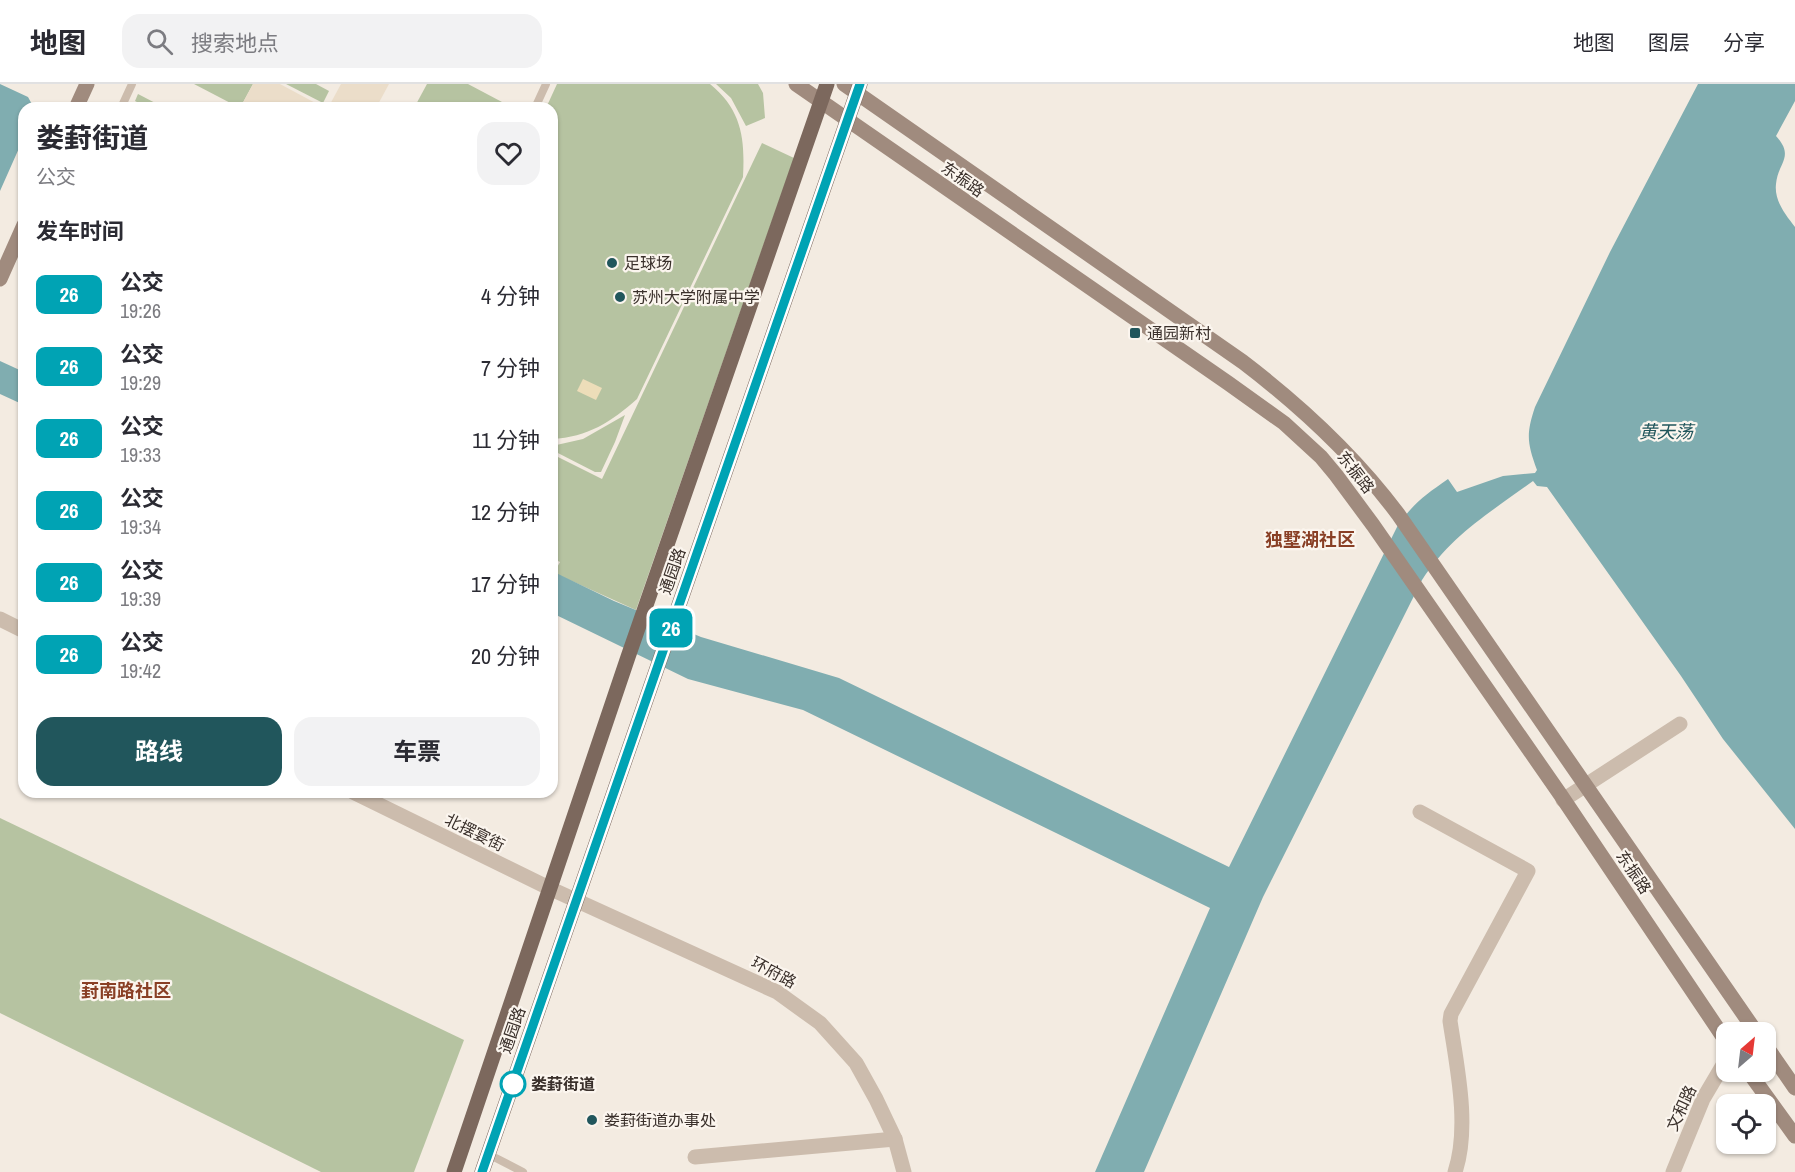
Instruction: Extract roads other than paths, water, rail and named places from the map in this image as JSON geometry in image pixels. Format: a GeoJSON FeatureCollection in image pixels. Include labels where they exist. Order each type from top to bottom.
{"type":"FeatureCollection","features":[{"type":"Feature","properties":{"kind":"main road"},"geometry":{"type":"LineString","coordinates":[[79,102],[87,84]]}},
{"type":"Feature","properties":{"kind":"main road","name":"东振路"},"geometry":{"type":"LineString","coordinates":[[796,84],[1284,423],[1321,457],[1385,542],[1716,1026]]}},
{"type":"Feature","properties":{"kind":"main road","name":"通园路"},"geometry":{"type":"LineString","coordinates":[[454,1172],[644,609],[827,84]]}},
{"type":"Feature","properties":{"kind":"main road","name":"东振路"},"geometry":{"type":"LineString","coordinates":[[844,84],[858,89],[1272,383],[1350,455],[1398,514],[1749,1022]]}},
{"type":"Feature","properties":{"kind":"main road","name":"通园路"},"geometry":{"type":"LineString","coordinates":[[482,1172],[858,89]]}},
{"type":"Feature","properties":{"kind":"main road"},"geometry":{"type":"LineString","coordinates":[[0,279],[18,238]]}},
{"type":"Feature","properties":{"kind":"main road"},"geometry":{"type":"LineString","coordinates":[[1776,1060],[1795,1088]]}},
{"type":"Feature","properties":{"kind":"main road"},"geometry":{"type":"LineString","coordinates":[[1756,1082],[1795,1136]]}},
{"type":"Feature","properties":{"kind":"street"},"geometry":{"type":"LineString","coordinates":[[0,619],[18,628]]}},
{"type":"Feature","properties":{"kind":"street"},"geometry":{"type":"LineString","coordinates":[[1563,800],[1680,724]]}},
{"type":"Feature","properties":{"kind":"street","name":"北摆宴街"},"geometry":{"type":"LineString","coordinates":[[365,798],[549,888]]}},
{"type":"Feature","properties":{"kind":"street"},"geometry":{"type":"LineString","coordinates":[[1420,812],[1528,871],[1451,1014],[1461,1116],[1461,1136],[1455,1172]]}},
{"type":"Feature","properties":{"kind":"street","name":"环府路"},"geometry":{"type":"LineString","coordinates":[[549,888],[777,992],[820,1023],[856,1063],[895,1139],[904,1172]]}},
{"type":"Feature","properties":{"kind":"street","name":"文和路"},"geometry":{"type":"LineString","coordinates":[[1673,1172],[1703,1100],[1716,1077]]}},
{"type":"Feature","properties":{"kind":"street"},"geometry":{"type":"LineString","coordinates":[[695,1157],[895,1139]]}},
{"type":"Feature","properties":{"kind":"lane"},"geometry":{"type":"LineString","coordinates":[[124,102],[132,84]]}},
{"type":"Feature","properties":{"kind":"lane"},"geometry":{"type":"LineString","coordinates":[[538,102],[546,84]]}},
{"type":"Feature","properties":{"kind":"lane"},"geometry":{"type":"LineString","coordinates":[[488,1154],[523,1172]]}},
{"type":"Feature","properties":{"kind":"water"},"geometry":{"type":"Polygon","coordinates":[[[0,84],[28,97],[31,102],[18,102],[18,150],[0,191],[0,84]]]}},
{"type":"Feature","properties":{"kind":"water","name":"黄天荡"},"geometry":{"type":"Polygon","coordinates":[[[1698,84],[1795,84],[1795,101],[1776,136],[1782,143],[1785,155],[1777,176],[1776,190],[1781,207],[1795,227],[1795,829],[1723,739],[1547,487],[1537,486],[1533,481],[1459,537],[1433,564],[1422,580],[1263,897],[1144,1172],[1095,1172],[1210,908],[803,710],[688,679],[558,616],[558,574],[614,601],[701,637],[839,678],[1229,867],[1404,517],[1420,500],[1448,479],[1457,492],[1503,476],[1535,473],[1537,470],[1529,438],[1535,407],[1610,252],[1698,84]]]}},
{"type":"Feature","properties":{"kind":"water"},"geometry":{"type":"Polygon","coordinates":[[[0,361],[18,369],[18,402],[0,394],[0,361]]]}},
{"type":"Feature","properties":{"kind":"place","name":"足球场"},"geometry":{"type":"Point","coordinates":[612,263]}},
{"type":"Feature","properties":{"kind":"place","name":"苏州大学附属中学"},"geometry":{"type":"Point","coordinates":[620,297]}},
{"type":"Feature","properties":{"kind":"place","name":"通园新村"},"geometry":{"type":"Point","coordinates":[1135,333]}},
{"type":"Feature","properties":{"kind":"place","name":"娄葑街道"},"geometry":{"type":"Point","coordinates":[513,1084]}},
{"type":"Feature","properties":{"kind":"place","name":"娄葑街道办事处"},"geometry":{"type":"Point","coordinates":[592,1120]}},
{"type":"Feature","properties":{"kind":"district","name":"独墅湖社区"},"geometry":{"type":"Point","coordinates":[1310,540]}},
{"type":"Feature","properties":{"kind":"district","name":"葑南路社区"},"geometry":{"type":"Point","coordinates":[126,991]}}]}
